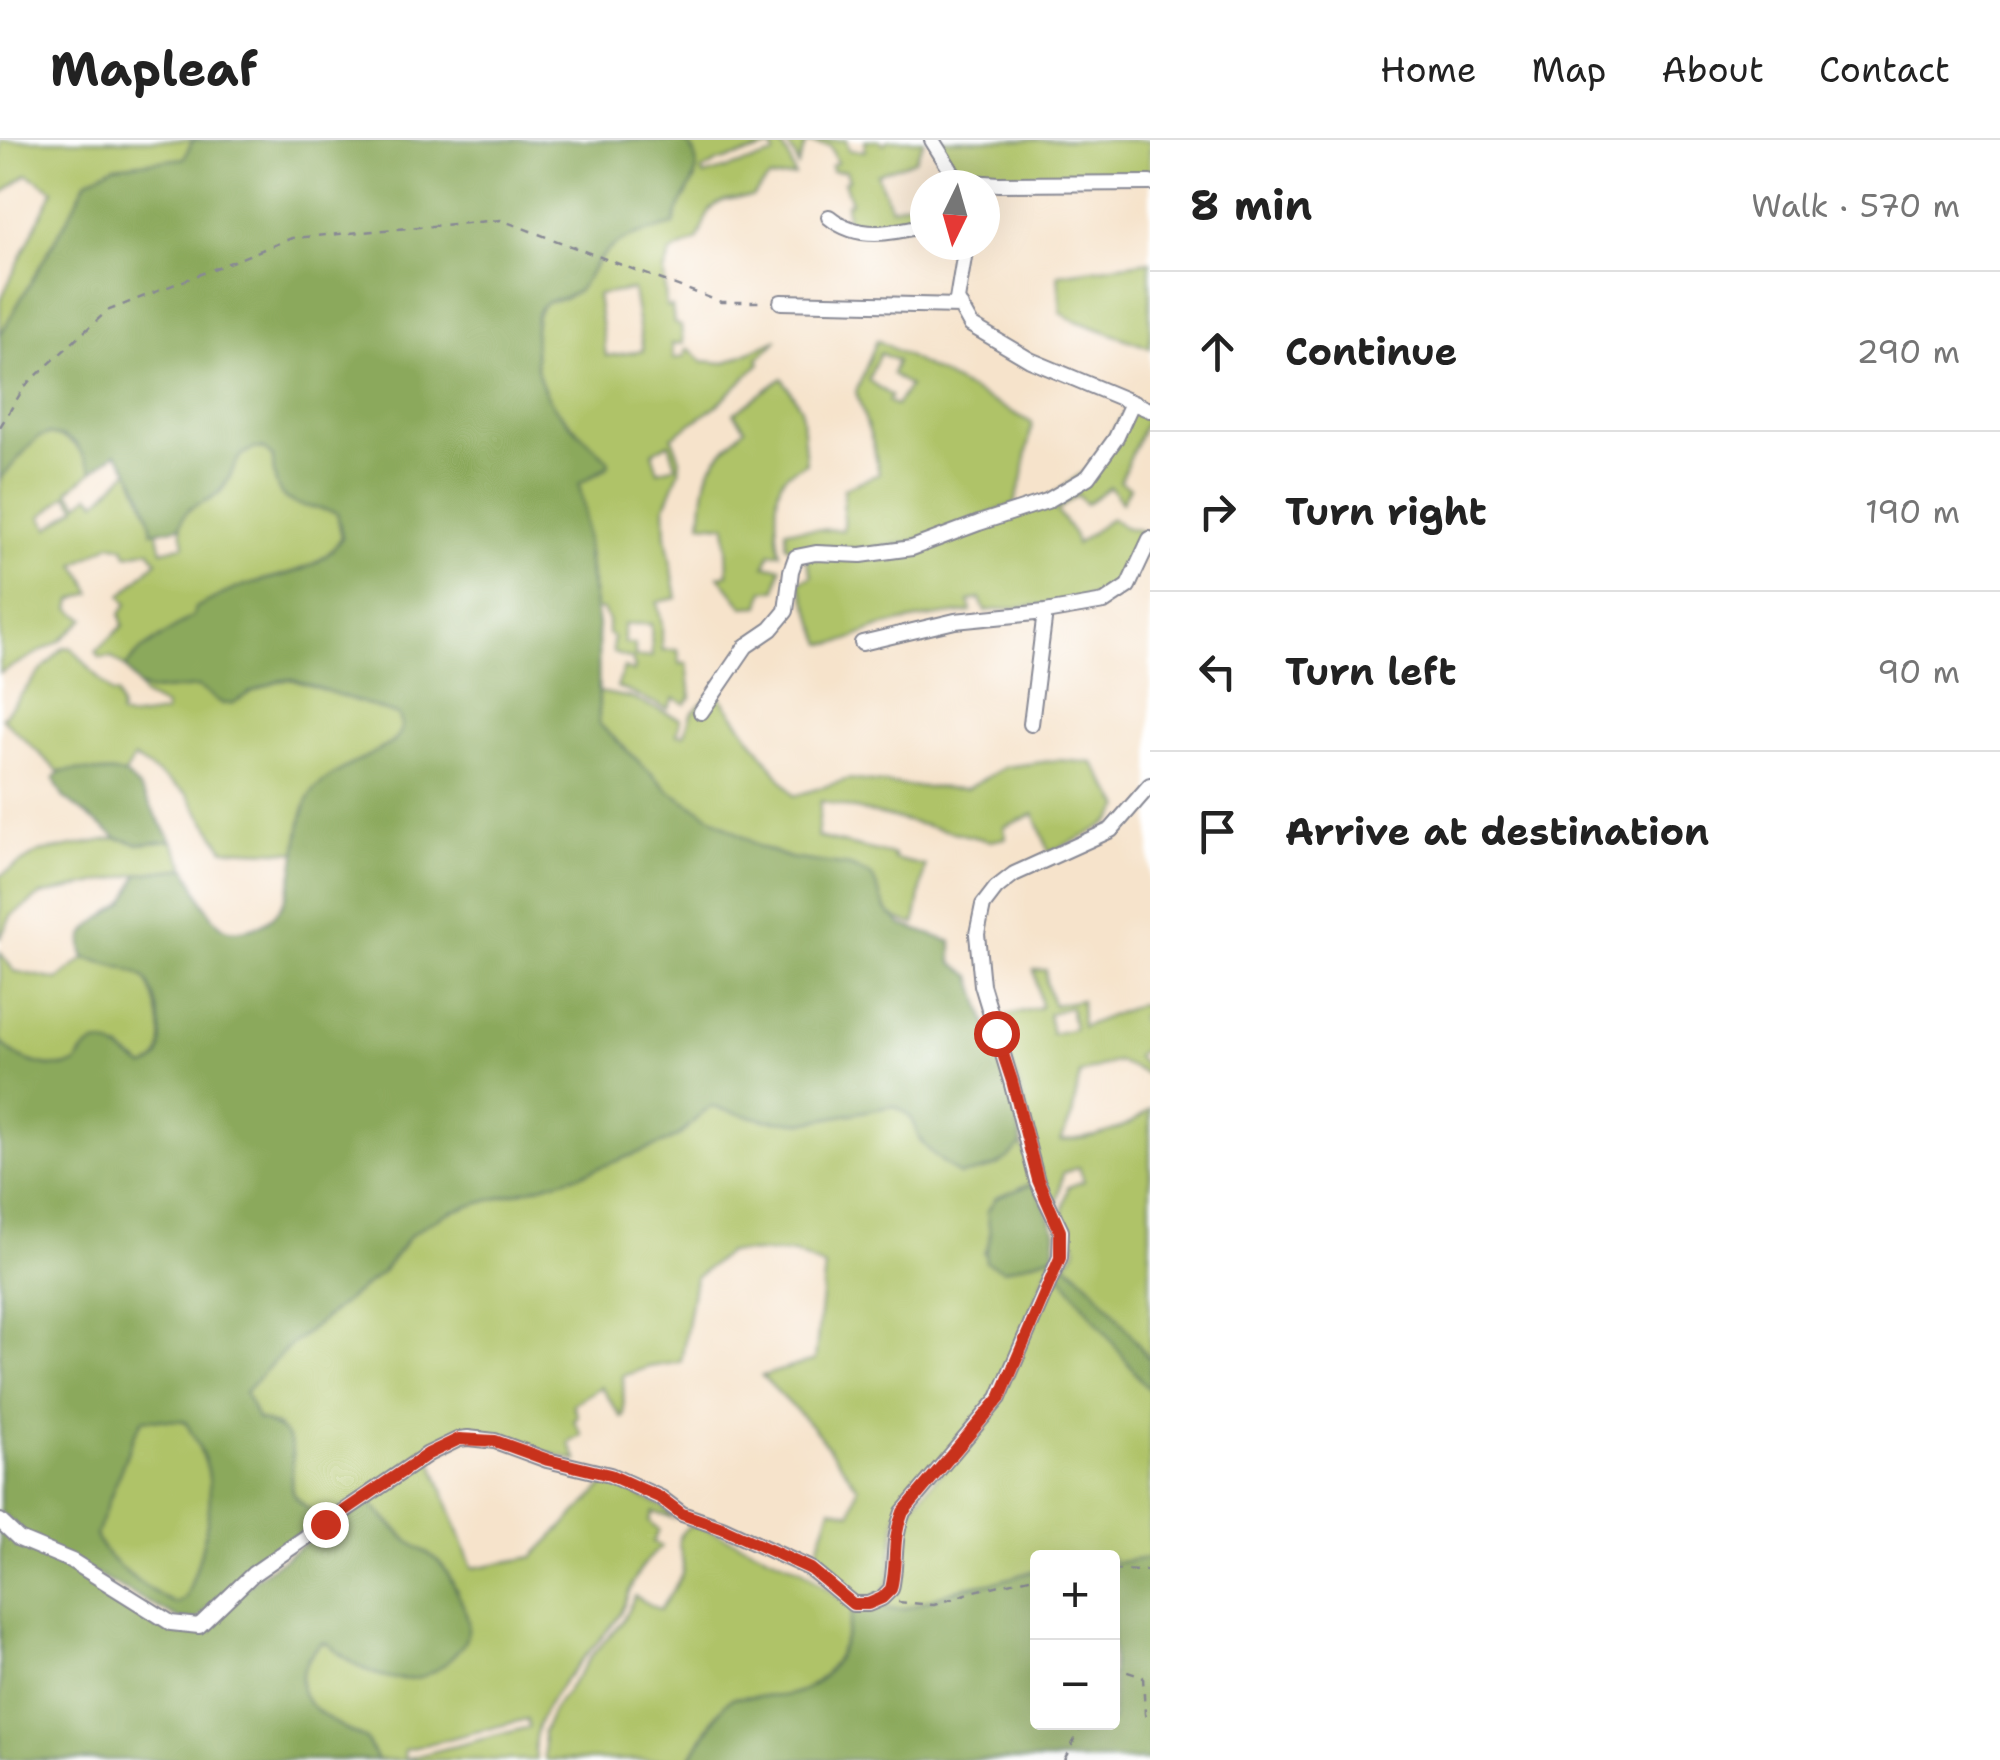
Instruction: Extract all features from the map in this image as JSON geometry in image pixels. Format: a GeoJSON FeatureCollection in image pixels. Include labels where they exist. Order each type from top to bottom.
{"type":"FeatureCollection","features":[{"type":"Feature","properties":{"kind":"street"},"geometry":{"type":"LineString","coordinates":[[932,140],[951,170]]}},
{"type":"Feature","properties":{"kind":"street"},"geometry":{"type":"LineString","coordinates":[[1000,184],[1150,183]]}},
{"type":"Feature","properties":{"kind":"street"},"geometry":{"type":"LineString","coordinates":[[829,217],[839,225],[862,232],[888,234],[910,228]]}},
{"type":"Feature","properties":{"kind":"street"},"geometry":{"type":"LineString","coordinates":[[964,260],[958,300],[971,325],[1030,360],[1150,410]]}},
{"type":"Feature","properties":{"kind":"street"},"geometry":{"type":"LineString","coordinates":[[781,302],[961,306]]}},
{"type":"Feature","properties":{"kind":"street"},"geometry":{"type":"LineString","coordinates":[[701,712],[746,646],[772,629],[786,611],[796,557],[816,553],[862,555],[912,548],[1047,500],[1088,477],[1116,438],[1132,403]]}},
{"type":"Feature","properties":{"kind":"street"},"geometry":{"type":"LineString","coordinates":[[862,642],[955,621],[1104,602],[1128,586],[1150,539]]}},
{"type":"Feature","properties":{"kind":"street"},"geometry":{"type":"LineString","coordinates":[[1030,724],[1045,612]]}},
{"type":"Feature","properties":{"kind":"street"},"geometry":{"type":"LineString","coordinates":[[0,1521],[19,1539],[72,1561],[171,1622],[198,1626],[253,1574],[428,1454],[468,1438],[495,1441],[548,1460],[610,1475],[661,1498],[682,1514],[811,1569],[847,1601],[868,1604],[878,1600],[891,1589],[893,1556],[903,1512],[1000,1398],[1060,1258],[1060,1231],[1038,1180],[982,986],[977,934],[983,905],[1014,874],[1110,830],[1150,785]]}},
{"type":"Feature","properties":{"kind":"path"},"geometry":{"type":"LineString","coordinates":[[0,426],[25,386],[107,311],[292,238],[501,220],[721,302],[781,302]]}},
{"type":"Feature","properties":{"kind":"path"},"geometry":{"type":"LineString","coordinates":[[1120,1570],[1150,1571]]}},
{"type":"Feature","properties":{"kind":"path"},"geometry":{"type":"LineString","coordinates":[[878,1600],[934,1605],[1030,1578]]}},
{"type":"Feature","properties":{"kind":"path"},"geometry":{"type":"LineString","coordinates":[[1120,1670],[1143,1677],[1145,1714],[1150,1723]]}},
{"type":"Feature","properties":{"kind":"path"},"geometry":{"type":"LineString","coordinates":[[1064,1760],[1080,1730]]}},
{"type":"Feature","properties":{"kind":"green space"},"geometry":{"type":"Polygon","coordinates":[[[0,140],[193,140],[184,158],[87,180],[0,335],[0,301],[53,190],[27,174],[0,195],[0,140]]]}},
{"type":"Feature","properties":{"kind":"green space"},"geometry":{"type":"Polygon","coordinates":[[[193,140],[684,140],[693,152],[696,173],[674,225],[634,236],[607,251],[577,291],[543,305],[535,323],[535,357],[546,392],[566,420],[609,465],[579,484],[598,625],[599,724],[671,792],[760,847],[790,858],[850,866],[872,876],[887,911],[902,925],[952,942],[952,962],[972,976],[994,1048],[1013,1093],[1022,1144],[994,1166],[959,1175],[930,1151],[910,1117],[893,1106],[802,1123],[765,1120],[712,1107],[664,1143],[580,1175],[452,1211],[428,1223],[410,1236],[383,1271],[286,1349],[245,1392],[257,1419],[282,1431],[290,1443],[291,1486],[296,1498],[326,1517],[249,1568],[197,1620],[181,1620],[35,1542],[0,1512],[0,1040],[24,1059],[46,1065],[77,1063],[84,1051],[100,1043],[118,1049],[145,1067],[154,1063],[160,1051],[161,1030],[149,986],[134,972],[85,958],[82,947],[87,931],[123,903],[138,874],[186,868],[222,927],[243,930],[270,919],[290,887],[301,823],[315,789],[341,770],[394,742],[401,726],[398,715],[292,679],[223,704],[198,687],[150,691],[138,686],[125,667],[141,650],[193,616],[195,608],[238,588],[314,564],[342,537],[337,513],[298,504],[282,495],[277,487],[273,457],[263,448],[245,453],[220,491],[191,508],[180,527],[152,532],[140,490],[116,453],[93,471],[75,443],[48,434],[37,438],[0,479],[0,335],[87,180],[115,166],[184,158],[193,140]],[[143,1419],[96,1535],[118,1566],[176,1604],[185,1599],[195,1570],[210,1487],[206,1466],[185,1421],[143,1419]]]}},
{"type":"Feature","properties":{"kind":"green space"},"geometry":{"type":"Polygon","coordinates":[[[684,140],[777,140],[789,157],[795,176],[769,179],[752,197],[726,200],[715,206],[697,240],[671,253],[664,272],[666,307],[672,307],[674,323],[681,326],[683,343],[672,344],[674,359],[685,356],[689,349],[702,361],[725,363],[778,339],[758,359],[760,363],[716,406],[672,437],[680,459],[679,472],[665,506],[677,598],[657,602],[662,650],[678,650],[680,664],[687,663],[691,697],[685,704],[674,698],[668,709],[617,687],[624,668],[633,672],[635,668],[632,659],[613,653],[608,621],[603,610],[596,609],[579,484],[606,469],[608,461],[550,403],[537,373],[534,337],[537,315],[546,302],[564,299],[577,291],[614,244],[643,231],[659,229],[676,213],[695,179],[694,151],[684,140]],[[772,147],[718,162],[702,171],[703,176],[774,155],[772,147]],[[633,290],[597,295],[606,356],[643,351],[633,290]],[[669,443],[652,453],[658,471],[676,466],[669,443]],[[624,624],[624,643],[635,645],[635,657],[652,657],[651,624],[624,624]]]}},
{"type":"Feature","properties":{"kind":"green space"},"geometry":{"type":"Polygon","coordinates":[[[784,140],[846,140],[849,150],[865,151],[865,140],[880,140],[883,144],[889,140],[924,140],[915,160],[877,174],[891,208],[910,202],[910,222],[877,229],[847,223],[846,204],[851,202],[844,182],[849,180],[846,171],[832,171],[831,166],[837,163],[830,146],[806,143],[798,166],[784,140]]]}},
{"type":"Feature","properties":{"kind":"green space"},"geometry":{"type":"Polygon","coordinates":[[[935,140],[1150,140],[1150,178],[1000,179],[1000,170],[960,170],[935,140]]]}},
{"type":"Feature","properties":{"kind":"green space"},"geometry":{"type":"Polygon","coordinates":[[[1150,261],[1150,348],[1061,313],[1058,274],[1150,261]]]}},
{"type":"Feature","properties":{"kind":"green space"},"geometry":{"type":"Polygon","coordinates":[[[877,340],[1032,423],[1014,504],[929,538],[869,550],[792,549],[786,545],[786,529],[843,530],[844,488],[879,474],[856,392],[877,340]],[[880,353],[868,380],[891,396],[888,401],[896,406],[909,386],[892,374],[897,361],[880,353]]]}},
{"type":"Feature","properties":{"kind":"green space"},"geometry":{"type":"Polygon","coordinates":[[[782,378],[801,408],[806,463],[784,477],[778,492],[780,553],[770,553],[765,566],[781,567],[776,590],[764,590],[760,606],[744,607],[719,576],[728,574],[726,525],[701,523],[705,485],[715,461],[745,428],[734,413],[782,378]]]}},
{"type":"Feature","properties":{"kind":"green space"},"geometry":{"type":"Polygon","coordinates":[[[1127,410],[1148,416],[1120,482],[1130,487],[1122,502],[1110,487],[1086,504],[1077,495],[1057,511],[1074,534],[1076,544],[1111,518],[1124,527],[1142,531],[1127,569],[1112,588],[1070,601],[985,611],[980,599],[969,601],[971,612],[895,624],[823,644],[799,582],[812,576],[805,554],[871,556],[1050,497],[1090,467],[1127,410]]]}},
{"type":"Feature","properties":{"kind":"green space"},"geometry":{"type":"Polygon","coordinates":[[[49,434],[65,439],[76,446],[88,463],[93,471],[68,491],[79,504],[90,495],[97,502],[130,469],[162,551],[184,545],[184,513],[220,492],[245,453],[263,448],[273,457],[277,487],[282,495],[298,504],[337,512],[342,537],[311,565],[239,587],[195,608],[193,616],[141,650],[125,667],[111,657],[100,658],[96,651],[123,626],[120,614],[127,604],[121,596],[157,561],[149,550],[127,555],[123,547],[111,544],[75,565],[91,593],[72,600],[70,609],[85,619],[60,641],[0,673],[0,479],[37,437],[49,434]],[[67,495],[41,517],[49,528],[77,507],[67,495]]]}},
{"type":"Feature","properties":{"kind":"green space"},"geometry":{"type":"Polygon","coordinates":[[[64,647],[72,648],[112,694],[117,694],[120,715],[128,718],[165,713],[165,707],[144,696],[138,686],[150,691],[198,687],[223,704],[292,679],[398,715],[401,732],[305,808],[298,852],[224,849],[186,793],[134,758],[125,774],[59,772],[2,718],[64,647]]]}},
{"type":"Feature","properties":{"kind":"green space"},"geometry":{"type":"Polygon","coordinates":[[[715,690],[794,796],[849,779],[966,789],[1005,767],[1058,760],[1093,763],[1121,807],[1111,821],[1049,852],[1034,814],[1004,827],[1006,838],[991,841],[821,801],[817,837],[925,866],[915,924],[907,922],[890,914],[878,889],[760,847],[671,792],[599,724],[599,692],[631,698],[681,719],[677,734],[684,735],[691,714],[715,690]]]}},
{"type":"Feature","properties":{"kind":"green space"},"geometry":{"type":"Polygon","coordinates":[[[59,772],[125,774],[140,789],[172,841],[138,844],[117,838],[63,797],[54,779],[59,772]]]}},
{"type":"Feature","properties":{"kind":"green space"},"geometry":{"type":"Polygon","coordinates":[[[117,838],[138,844],[172,841],[186,868],[41,895],[11,916],[0,939],[0,876],[39,852],[117,838]]]}},
{"type":"Feature","properties":{"kind":"green space"},"geometry":{"type":"Polygon","coordinates":[[[0,952],[14,971],[58,980],[85,958],[141,975],[153,995],[159,1018],[158,1058],[145,1067],[120,1049],[82,1052],[77,1063],[57,1066],[35,1063],[15,1054],[0,1040],[0,952]]]}},
{"type":"Feature","properties":{"kind":"green space"},"geometry":{"type":"Polygon","coordinates":[[[1034,970],[1046,970],[1053,1005],[1081,1000],[1082,1027],[1138,1005],[1150,1007],[1140,1018],[1150,1033],[1150,1044],[1136,1056],[1150,1075],[1117,1061],[1080,1074],[1072,1116],[1061,1141],[1108,1132],[1150,1109],[1150,1358],[1099,1294],[1065,1262],[1076,1251],[1064,1224],[1066,1195],[1068,1187],[1084,1181],[1079,1167],[1063,1173],[1056,1208],[1035,1158],[1024,1102],[996,1018],[1041,1007],[1034,970]],[[1070,1007],[1048,1014],[1052,1034],[1074,1029],[1070,1007]]]}},
{"type":"Feature","properties":{"kind":"green space"},"geometry":{"type":"Polygon","coordinates":[[[893,1106],[911,1118],[920,1140],[1022,1144],[1035,1183],[1020,1187],[990,1229],[984,1253],[1004,1270],[1054,1255],[996,1397],[897,1514],[889,1582],[880,1596],[855,1600],[812,1566],[831,1508],[851,1513],[858,1487],[812,1426],[762,1376],[815,1360],[825,1267],[794,1253],[728,1252],[695,1278],[681,1362],[623,1376],[622,1418],[601,1387],[573,1404],[578,1416],[574,1420],[582,1435],[569,1443],[578,1461],[473,1434],[326,1517],[307,1508],[294,1495],[293,1454],[278,1426],[257,1419],[245,1392],[286,1349],[383,1271],[410,1236],[428,1223],[452,1211],[681,1134],[712,1107],[802,1123],[893,1106]]]}},
{"type":"Feature","properties":{"kind":"green space"},"geometry":{"type":"Polygon","coordinates":[[[1035,1183],[1056,1232],[1054,1255],[1004,1270],[986,1262],[990,1234],[987,1212],[996,1198],[1035,1183]]]}},
{"type":"Feature","properties":{"kind":"green space"},"geometry":{"type":"Polygon","coordinates":[[[1065,1262],[1099,1294],[1150,1358],[1150,1392],[1059,1272],[1065,1262]]]}},
{"type":"Feature","properties":{"kind":"green space"},"geometry":{"type":"Polygon","coordinates":[[[1059,1272],[1150,1392],[1150,1558],[1120,1562],[1120,1550],[1030,1550],[1030,1572],[965,1587],[904,1609],[885,1609],[905,1514],[973,1435],[1059,1272]]]}},
{"type":"Feature","properties":{"kind":"green space"},"geometry":{"type":"Polygon","coordinates":[[[143,1418],[185,1420],[208,1470],[210,1500],[205,1535],[185,1600],[176,1604],[118,1565],[96,1534],[143,1418]]]}},
{"type":"Feature","properties":{"kind":"green space"},"geometry":{"type":"Polygon","coordinates":[[[431,1458],[472,1568],[533,1557],[609,1480],[664,1508],[673,1518],[653,1512],[649,1521],[659,1530],[653,1542],[661,1547],[638,1573],[616,1620],[548,1704],[535,1742],[537,1760],[377,1760],[366,1739],[331,1720],[307,1700],[301,1686],[303,1673],[321,1643],[327,1643],[366,1670],[394,1678],[460,1601],[438,1560],[414,1546],[367,1500],[431,1458]],[[527,1719],[404,1750],[405,1759],[529,1727],[527,1719]]]}},
{"type":"Feature","properties":{"kind":"green space"},"geometry":{"type":"Polygon","coordinates":[[[367,1500],[405,1538],[441,1565],[460,1597],[468,1626],[467,1635],[454,1655],[439,1668],[407,1679],[373,1673],[327,1643],[321,1643],[312,1653],[301,1680],[307,1700],[331,1720],[366,1739],[377,1760],[0,1760],[0,1528],[182,1633],[201,1631],[256,1578],[367,1500]]]}},
{"type":"Feature","properties":{"kind":"green space"},"geometry":{"type":"Polygon","coordinates":[[[689,1526],[700,1526],[801,1569],[853,1608],[838,1655],[807,1688],[728,1703],[712,1721],[689,1760],[545,1760],[543,1733],[553,1710],[593,1654],[622,1622],[635,1596],[660,1610],[675,1587],[683,1566],[679,1537],[689,1526]]]}},
{"type":"Feature","properties":{"kind":"green space"},"geometry":{"type":"Polygon","coordinates":[[[1150,1558],[1150,1760],[689,1760],[732,1698],[787,1695],[802,1691],[825,1674],[841,1650],[853,1608],[904,1609],[965,1587],[1030,1572],[1030,1730],[1120,1730],[1120,1562],[1150,1558]]]}},
{"type":"Feature","properties":{"kind":"route"},"geometry":{"type":"LineString","coordinates":[[325,1524],[428,1454],[459,1439],[495,1441],[548,1460],[610,1475],[661,1498],[682,1514],[811,1569],[853,1604],[868,1604],[882,1598],[894,1580],[893,1556],[903,1512],[1000,1398],[1060,1258],[1060,1231],[1038,1180],[996,1033]]}}]}
